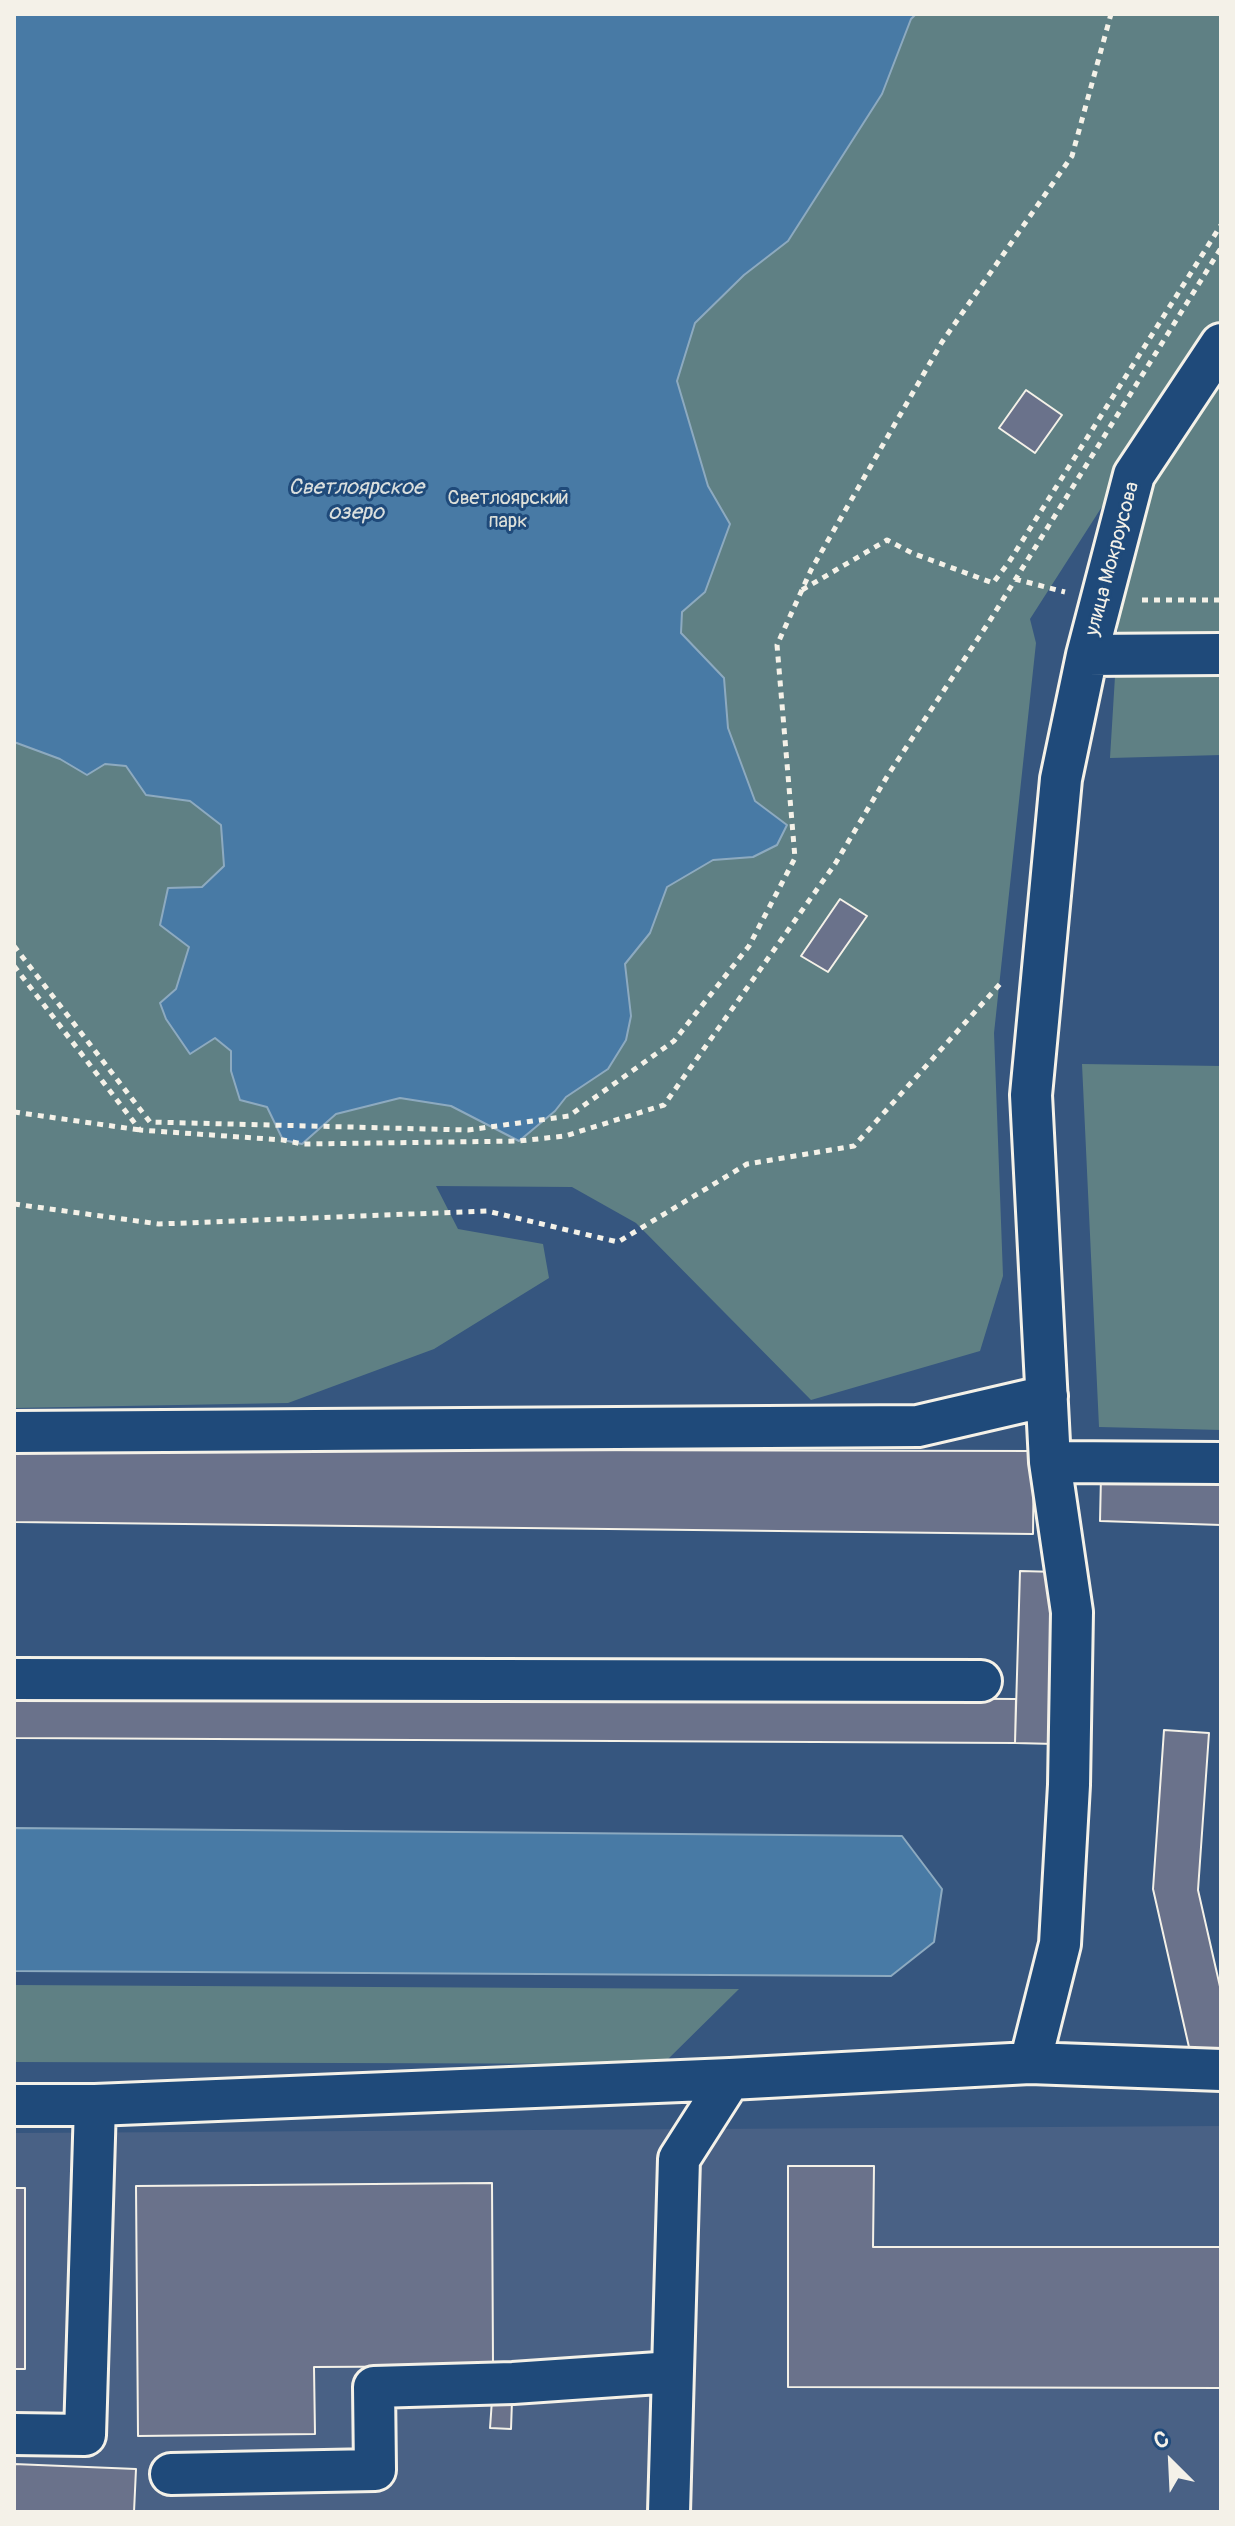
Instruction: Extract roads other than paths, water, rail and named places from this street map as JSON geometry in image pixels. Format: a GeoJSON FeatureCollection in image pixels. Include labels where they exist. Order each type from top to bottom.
{"type":"FeatureCollection","features":[{"type":"Feature","properties":{"kind":"street","name":"улица Мокроусова"},"geometry":{"type":"LineString","coordinates":[[1030,2063],[1060,1944],[1069,1785],[1072,1612],[1050,1462],[1031,1095],[1061,779],[1087,655],[1134,475],[1221,344]]}},
{"type":"Feature","properties":{"kind":"street"},"geometry":{"type":"LineString","coordinates":[[1087,655],[1221,654]]}},
{"type":"Feature","properties":{"kind":"street"},"geometry":{"type":"LineString","coordinates":[[14,1432],[918,1426],[1047,1396]]}},
{"type":"Feature","properties":{"kind":"street"},"geometry":{"type":"LineString","coordinates":[[1050,1462],[1221,1463]]}},
{"type":"Feature","properties":{"kind":"street"},"geometry":{"type":"LineString","coordinates":[[14,1679],[981,1681]]}},
{"type":"Feature","properties":{"kind":"street"},"geometry":{"type":"LineString","coordinates":[[14,2105],[95,2105],[730,2079],[1030,2063],[1221,2070]]}},
{"type":"Feature","properties":{"kind":"street"},"geometry":{"type":"LineString","coordinates":[[669,2512],[679,2159],[730,2079]]}},
{"type":"Feature","properties":{"kind":"street"},"geometry":{"type":"LineString","coordinates":[[14,2434],[85,2435],[95,2105]]}},
{"type":"Feature","properties":{"kind":"street"},"geometry":{"type":"LineString","coordinates":[[171,2474],[375,2470],[374,2387],[513,2383],[673,2372]]}},
{"type":"Feature","properties":{"kind":"water","name":"Светлоярское озеро"},"geometry":{"type":"Polygon","coordinates":[[[14,14],[916,14],[911,19],[882,94],[788,241],[744,275],[695,323],[677,381],[708,486],[730,524],[705,592],[682,612],[681,633],[724,678],[728,728],[755,801],[787,825],[777,845],[753,857],[713,860],[667,887],[650,933],[625,964],[631,1016],[626,1040],[608,1069],[566,1097],[555,1111],[519,1141],[451,1106],[400,1098],[336,1114],[302,1144],[283,1140],[267,1107],[240,1100],[231,1071],[231,1051],[215,1038],[190,1054],[166,1019],[160,1003],[176,989],[189,947],[160,925],[168,888],[202,887],[224,866],[221,825],[190,801],[146,795],[126,766],[105,764],[87,775],[60,759],[14,742],[14,14]]]}},
{"type":"Feature","properties":{"kind":"water"},"geometry":{"type":"Polygon","coordinates":[[[14,1828],[902,1836],[942,1889],[934,1942],[891,1976],[14,1971],[14,1828]]]}},
{"type":"Feature","properties":{"kind":"park label","name":"Светлоярский парк"},"geometry":{"type":"Point","coordinates":[508,510]}}]}
